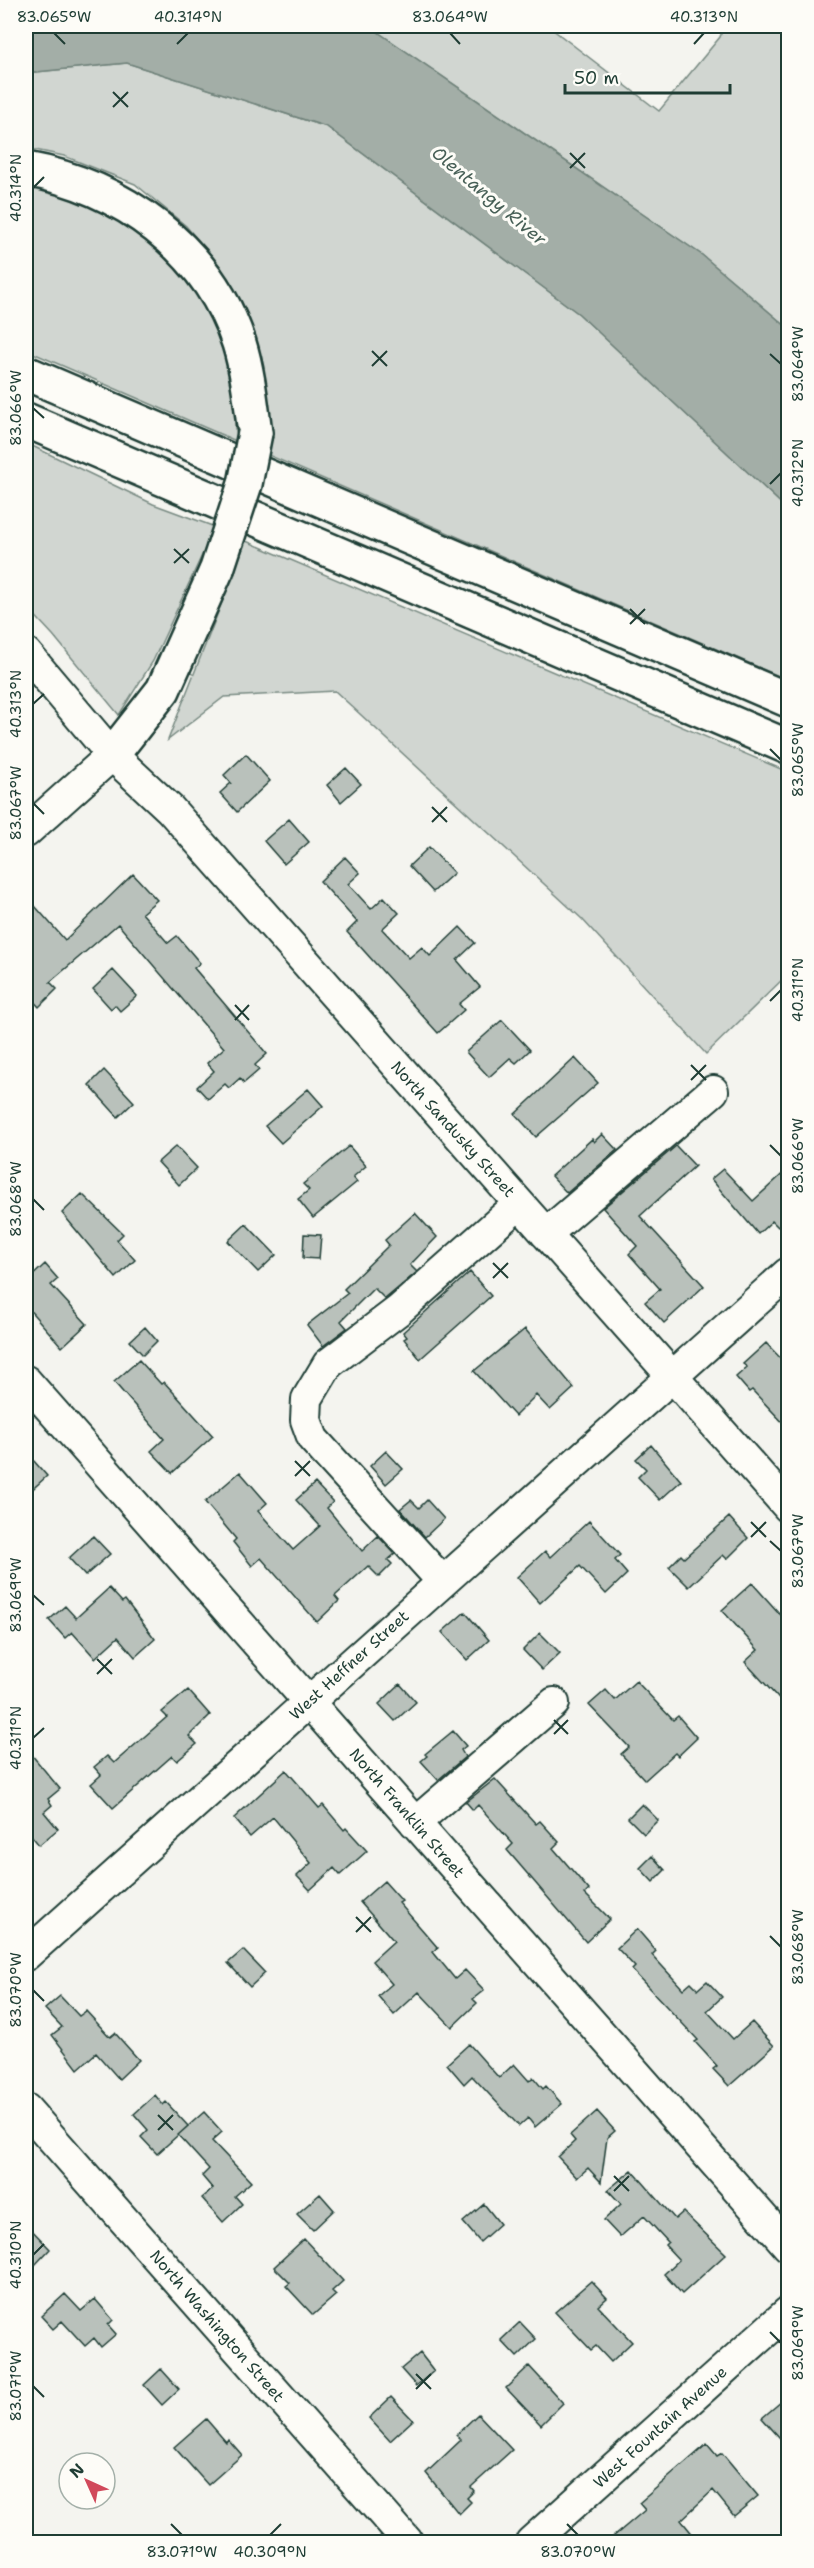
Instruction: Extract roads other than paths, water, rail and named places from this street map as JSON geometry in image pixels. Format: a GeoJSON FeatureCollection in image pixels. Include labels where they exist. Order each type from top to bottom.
{"type":"FeatureCollection","features":[{"type":"Feature","properties":{"kind":"highway"},"geometry":{"type":"LineString","coordinates":[[26,169],[80,183],[145,216],[203,273],[238,342],[249,386],[255,433],[245,484],[217,569],[163,690],[112,755]]}},
{"type":"Feature","properties":{"kind":"highway"},"geometry":{"type":"LineString","coordinates":[[26,373],[789,700]]}},
{"type":"Feature","properties":{"kind":"highway"},"geometry":{"type":"LineString","coordinates":[[26,420],[789,747]]}},
{"type":"Feature","properties":{"kind":"street","name":"North Sandusky Street"},"geometry":{"type":"LineString","coordinates":[[26,654],[112,755],[170,809],[789,1507]]}},
{"type":"Feature","properties":{"kind":"street"},"geometry":{"type":"LineString","coordinates":[[26,832],[112,755]]}},
{"type":"Feature","properties":{"kind":"street"},"geometry":{"type":"LineString","coordinates":[[546,1234],[712,1091]]}},
{"type":"Feature","properties":{"kind":"street"},"geometry":{"type":"LineString","coordinates":[[443,1582],[312,1438],[306,1420],[307,1399],[328,1364],[399,1310],[519,1204]]}},
{"type":"Feature","properties":{"kind":"street","name":"West Heffner Street"},"geometry":{"type":"LineString","coordinates":[[26,1955],[789,1273]]}},
{"type":"Feature","properties":{"kind":"street","name":"North Franklin Street"},"geometry":{"type":"LineString","coordinates":[[26,1381],[789,2246]]}},
{"type":"Feature","properties":{"kind":"street"},"geometry":{"type":"LineString","coordinates":[[415,1823],[554,1703]]}},
{"type":"Feature","properties":{"kind":"street","name":"North Washington Street"},"geometry":{"type":"LineString","coordinates":[[26,2109],[408,2542]]}},
{"type":"Feature","properties":{"kind":"street","name":"West Fountain Avenue"},"geometry":{"type":"LineString","coordinates":[[531,2542],[789,2312]]}},
{"type":"Feature","properties":{"kind":"water","name":"Olentangy River"},"geometry":{"type":"Polygon","coordinates":[[[26,26],[369,26],[702,255],[788,328],[788,510],[579,314],[327,127],[127,63],[26,73],[26,26]]]}}]}
